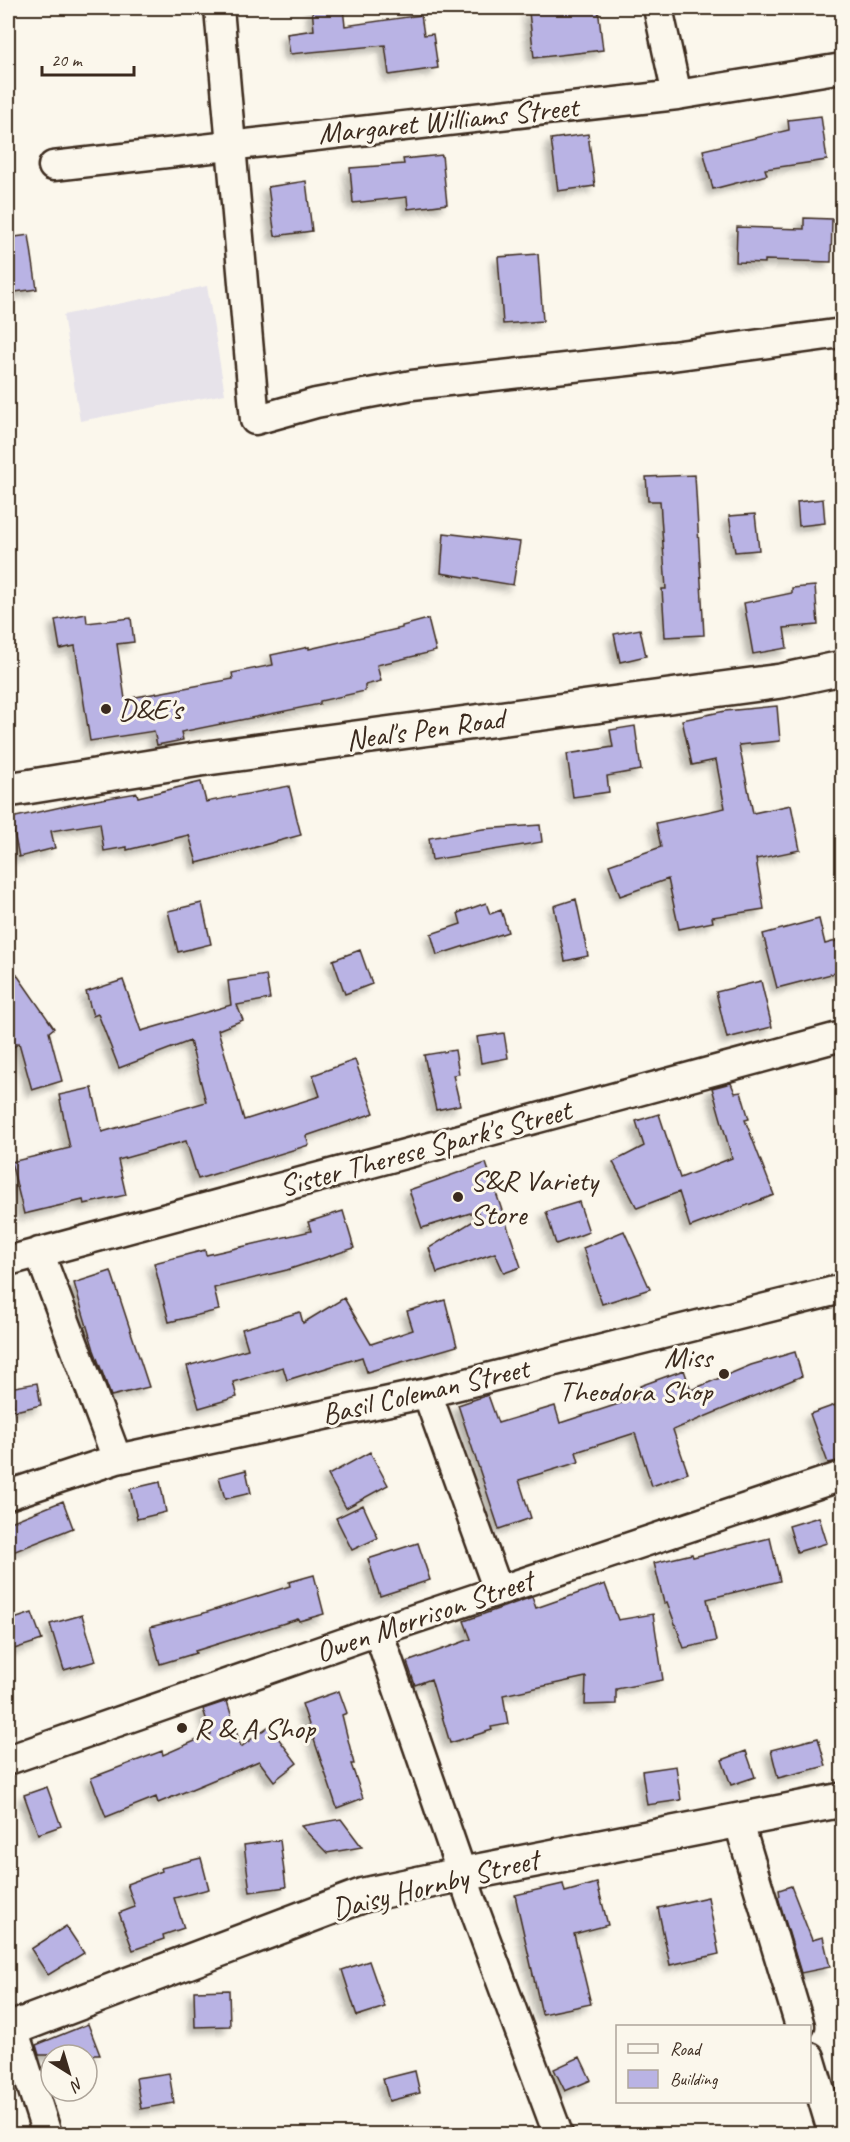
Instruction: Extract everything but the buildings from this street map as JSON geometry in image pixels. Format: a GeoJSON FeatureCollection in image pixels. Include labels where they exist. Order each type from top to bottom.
{"type":"FeatureCollection","features":[{"type":"Feature","properties":{"kind":"street"},"geometry":{"type":"LineString","coordinates":[[219,8],[255,420],[316,403],[412,385],[672,356],[843,333]]}},
{"type":"Feature","properties":{"kind":"street"},"geometry":{"type":"LineString","coordinates":[[658,8],[677,95]]}},
{"type":"Feature","properties":{"kind":"street","name":"Margaret Williams Street"},"geometry":{"type":"LineString","coordinates":[[53,166],[677,95],[843,68]]}},
{"type":"Feature","properties":{"kind":"street","name":"Neal's Pen Road"},"geometry":{"type":"LineString","coordinates":[[8,790],[200,759],[781,681],[843,669]]}},
{"type":"Feature","properties":{"kind":"street","name":"Sister Therese Spark's Street"},"geometry":{"type":"LineString","coordinates":[[8,1261],[843,1036]]}},
{"type":"Feature","properties":{"kind":"street"},"geometry":{"type":"LineString","coordinates":[[39,1252],[117,1458]]}},
{"type":"Feature","properties":{"kind":"street","name":"Basil Coleman Street"},"geometry":{"type":"LineString","coordinates":[[8,1496],[117,1458],[427,1393],[843,1289]]}},
{"type":"Feature","properties":{"kind":"street"},"geometry":{"type":"LineString","coordinates":[[427,1393],[498,1590]]}},
{"type":"Feature","properties":{"kind":"street","name":"Owen Morrison Street"},"geometry":{"type":"LineString","coordinates":[[8,1760],[378,1630],[843,1476]]}},
{"type":"Feature","properties":{"kind":"street"},"geometry":{"type":"LineString","coordinates":[[378,1630],[463,1874],[558,2134]]}},
{"type":"Feature","properties":{"kind":"street","name":"Daisy Hornby Street"},"geometry":{"type":"LineString","coordinates":[[10,2029],[364,1895],[843,1800]]}},
{"type":"Feature","properties":{"kind":"street"},"geometry":{"type":"LineString","coordinates":[[738,1820],[800,2025]]}},
{"type":"Feature","properties":{"kind":"street"},"geometry":{"type":"LineString","coordinates":[[10,2029],[47,2134]]}},
{"type":"Feature","properties":{"kind":"street"},"geometry":{"type":"LineString","coordinates":[[811,2060],[833,2134]]}},
{"type":"Feature","properties":{"kind":"shaded area"},"geometry":{"type":"Polygon","coordinates":[[[207,286],[225,394],[80,421],[63,315],[207,286]]]}},
{"type":"Feature","properties":{"kind":"place","name":"D&E's"},"geometry":{"type":"Point","coordinates":[106,709]}},
{"type":"Feature","properties":{"kind":"place","name":"S&R Variety Store"},"geometry":{"type":"Point","coordinates":[458,1197]}},
{"type":"Feature","properties":{"kind":"place","name":"Miss Theodora Shop"},"geometry":{"type":"Point","coordinates":[724,1374]}},
{"type":"Feature","properties":{"kind":"place","name":"R & A Shop"},"geometry":{"type":"Point","coordinates":[182,1728]}}]}
